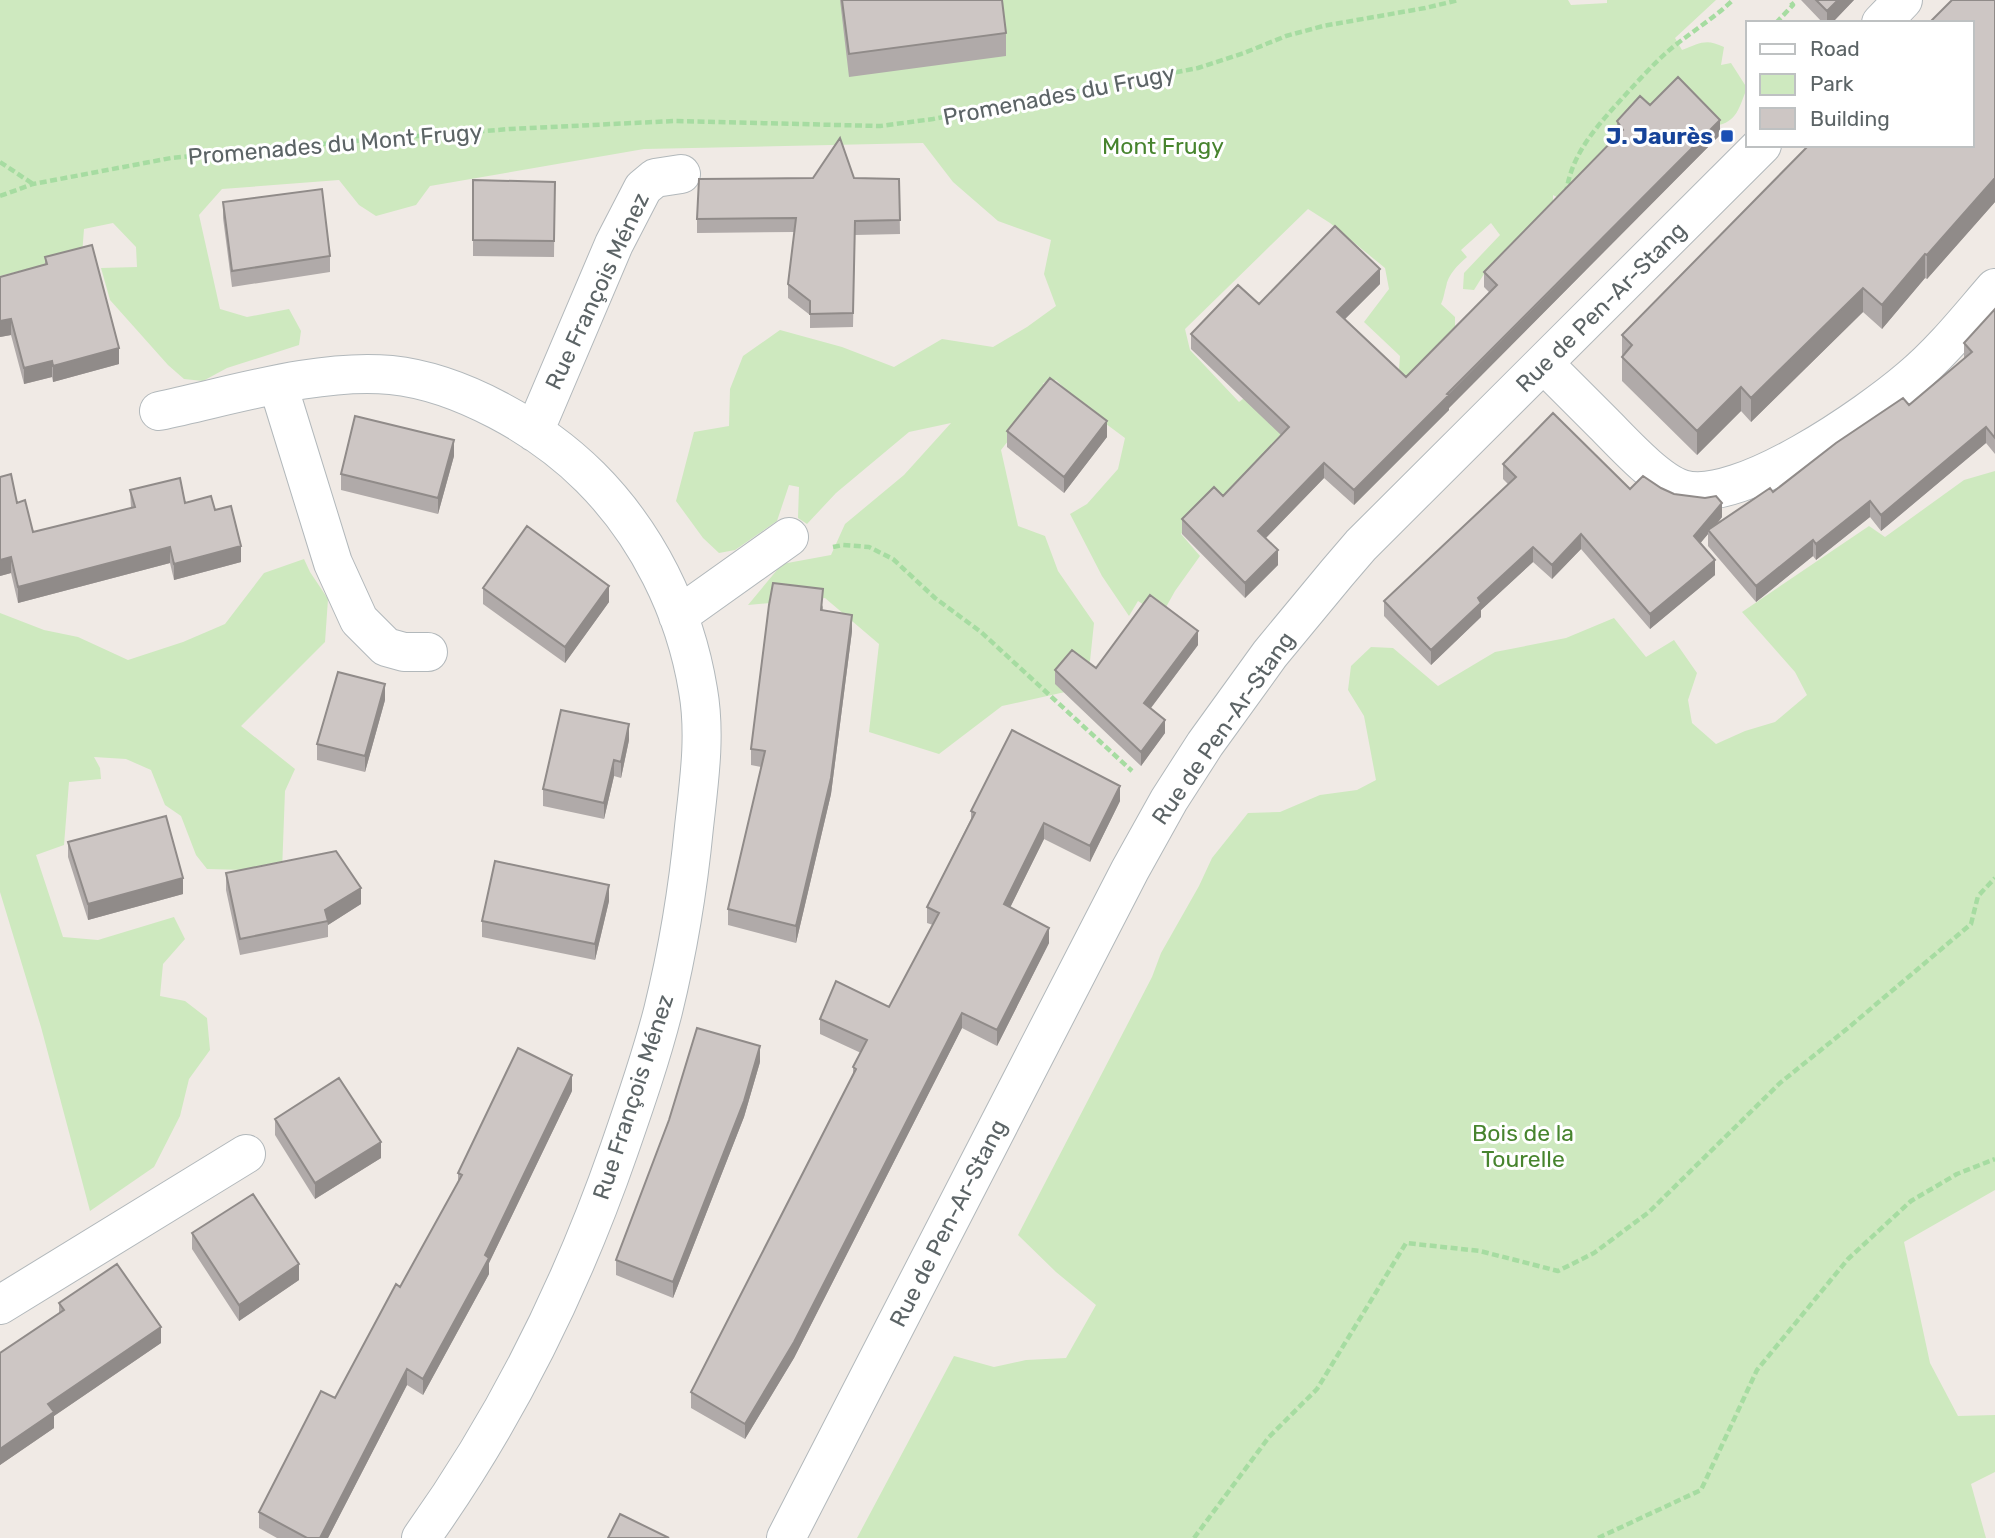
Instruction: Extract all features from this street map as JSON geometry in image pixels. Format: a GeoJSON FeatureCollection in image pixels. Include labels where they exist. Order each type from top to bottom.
{"type":"FeatureCollection","features":[{"type":"Feature","properties":{"kind":"street"},"geometry":{"type":"LineString","coordinates":[[1883,21],[1903,0]]}},
{"type":"Feature","properties":{"kind":"street","name":"Rue de Pen-Ar-Stang"},"geometry":{"type":"LineString","coordinates":[[786,1538],[1130,870],[1169,800],[1249,682],[1361,545],[1760,147]]}},
{"type":"Feature","properties":{"kind":"street","name":"Rue François Ménez"},"geometry":{"type":"LineString","coordinates":[[534,432],[614,244],[643,188],[655,178],[681,174]]}},
{"type":"Feature","properties":{"kind":"street"},"geometry":{"type":"LineString","coordinates":[[1544,364],[1662,478],[1682,489],[1729,487],[1787,460],[1865,415],[1932,358],[1995,288]]}},
{"type":"Feature","properties":{"kind":"street","name":"Rue François Ménez"},"geometry":{"type":"LineString","coordinates":[[159,411],[327,376],[393,375],[424,382],[480,401],[559,449],[583,470],[625,516],[653,560],[688,644],[701,710],[701,748],[682,917],[653,1049],[607,1185],[530,1360],[480,1449],[421,1538]]}},
{"type":"Feature","properties":{"kind":"street"},"geometry":{"type":"LineString","coordinates":[[278,385],[333,563],[359,620],[386,647],[404,652],[428,652]]}},
{"type":"Feature","properties":{"kind":"street"},"geometry":{"type":"LineString","coordinates":[[678,616],[781,543]]}},
{"type":"Feature","properties":{"kind":"street"},"geometry":{"type":"LineString","coordinates":[[0,1306],[246,1154]]}},
{"type":"Feature","properties":{"kind":"path"},"geometry":{"type":"LineString","coordinates":[[1418,0],[1425,8]]}},
{"type":"Feature","properties":{"kind":"path","name":"Promenades du Frugy"},"geometry":{"type":"LineString","coordinates":[[674,121],[880,126],[933,119],[1198,68],[1286,36],[1323,26],[1459,0]]}},
{"type":"Feature","properties":{"kind":"path"},"geometry":{"type":"LineString","coordinates":[[1565,201],[1566,188],[1578,154],[1594,129],[1671,48],[1716,16],[1733,0]]}},
{"type":"Feature","properties":{"kind":"path"},"geometry":{"type":"LineString","coordinates":[[1778,21],[1793,5],[1788,0]]}},
{"type":"Feature","properties":{"kind":"path","name":"Promenades du Mont Frugy"},"geometry":{"type":"LineString","coordinates":[[0,196],[33,184],[171,158],[510,129],[674,121]]}},
{"type":"Feature","properties":{"kind":"path"},"geometry":{"type":"LineString","coordinates":[[0,162],[33,184]]}},
{"type":"Feature","properties":{"kind":"path"},"geometry":{"type":"LineString","coordinates":[[781,543],[798,552],[843,545],[869,547],[893,559],[934,598],[981,632],[1118,759]]}},
{"type":"Feature","properties":{"kind":"path"},"geometry":{"type":"LineString","coordinates":[[1194,1538],[1269,1437],[1317,1389],[1406,1242],[1479,1251],[1558,1271],[1594,1253],[1649,1212],[1780,1083],[1971,924],[1978,896],[1995,878]]}},
{"type":"Feature","properties":{"kind":"path"},"geometry":{"type":"LineString","coordinates":[[1598,1538],[1701,1490],[1757,1370],[1848,1259],[1910,1200],[1957,1174],[1995,1160]]}},
{"type":"Feature","properties":{"kind":"green space","name":"Mont Frugy"},"geometry":{"type":"Polygon","coordinates":[[[0,0],[1568,0],[1571,5],[1607,3],[1607,0],[1716,0],[1675,38],[1682,50],[1708,42],[1724,47],[1721,65],[1731,63],[1746,86],[1733,117],[1715,126],[1650,116],[1639,110],[1614,134],[1621,144],[1562,200],[1553,195],[1553,235],[1484,274],[1474,290],[1463,289],[1464,273],[1500,235],[1491,223],[1461,250],[1467,257],[1447,282],[1441,304],[1455,317],[1455,342],[1408,384],[1399,369],[1400,356],[1364,322],[1389,289],[1385,268],[1330,223],[1308,209],[1185,329],[1190,350],[1239,402],[1261,385],[1314,441],[1234,490],[1210,501],[1181,534],[1200,556],[1161,616],[1138,601],[1129,616],[1102,576],[1070,514],[1087,504],[1118,469],[1125,438],[1086,409],[1056,380],[1043,383],[1047,391],[1001,450],[1018,526],[1045,536],[1058,571],[1094,623],[1090,661],[1074,690],[1002,706],[939,754],[869,732],[879,644],[825,598],[748,605],[782,564],[831,555],[845,524],[904,475],[951,423],[909,432],[836,493],[807,524],[798,518],[799,487],[789,485],[777,521],[735,550],[719,553],[703,538],[676,501],[694,432],[729,426],[730,389],[743,356],[780,330],[842,347],[894,367],[942,339],[993,347],[1056,306],[1044,274],[1051,240],[998,221],[953,182],[923,143],[644,149],[430,186],[416,205],[376,216],[359,205],[339,180],[222,189],[199,215],[220,309],[247,317],[289,309],[301,331],[299,345],[227,368],[203,381],[184,379],[168,365],[110,300],[101,268],[137,267],[136,247],[113,223],[84,229],[82,255],[0,276],[0,0]]]}},
{"type":"Feature","properties":{"kind":"green space","name":"Bois de la Tourelle"},"geometry":{"type":"Polygon","coordinates":[[[1995,471],[1995,1190],[1904,1242],[1930,1363],[1958,1416],[1995,1415],[1995,1472],[1971,1484],[1986,1538],[857,1538],[954,1356],[994,1367],[1026,1360],[1066,1358],[1096,1305],[1056,1272],[1018,1235],[1212,858],[1248,813],[1280,812],[1320,795],[1357,790],[1376,780],[1364,716],[1348,690],[1351,666],[1371,647],[1393,648],[1438,686],[1495,652],[1566,638],[1614,618],[1646,657],[1674,640],[1697,673],[1688,700],[1692,723],[1716,744],[1775,722],[1807,695],[1795,672],[1742,612],[1869,526],[1885,537],[1964,480],[1995,471]]]}},
{"type":"Feature","properties":{"kind":"green space"},"geometry":{"type":"Polygon","coordinates":[[[304,559],[328,599],[325,642],[241,726],[295,769],[285,791],[282,871],[207,869],[196,855],[181,816],[165,805],[151,770],[126,759],[94,757],[100,768],[101,779],[69,782],[64,845],[36,855],[63,937],[98,940],[174,917],[185,939],[163,964],[160,996],[185,1001],[207,1018],[210,1050],[189,1079],[180,1116],[154,1167],[90,1211],[41,1027],[0,892],[0,613],[44,630],[78,637],[128,660],[183,642],[225,624],[264,573],[304,559]]]}},
{"type":"Feature","properties":{"kind":"building"},"geometry":{"type":"Polygon","coordinates":[[[842,0],[1002,0],[1006,33],[849,54],[842,0]]]}},
{"type":"Feature","properties":{"kind":"building"},"geometry":{"type":"Polygon","coordinates":[[[1816,0],[1838,0],[1827,11],[1816,0]]]}},
{"type":"Feature","properties":{"kind":"building"},"geometry":{"type":"Polygon","coordinates":[[[1952,0],[1995,0],[1995,178],[1882,305],[1863,288],[1751,398],[1741,387],[1697,431],[1622,357],[1632,345],[1622,335],[1807,147],[1974,147],[1974,21],[1931,21],[1952,0]]]}},
{"type":"Feature","properties":{"kind":"building"},"geometry":{"type":"Polygon","coordinates":[[[1678,77],[1720,120],[1354,490],[1324,463],[1258,531],[1278,550],[1245,583],[1182,519],[1214,487],[1223,496],[1289,427],[1191,334],[1238,285],[1259,304],[1335,226],[1380,269],[1337,312],[1406,377],[1497,285],[1484,272],[1623,130],[1617,121],[1640,96],[1650,105],[1678,77]]]}},
{"type":"Feature","properties":{"kind":"building"},"geometry":{"type":"Polygon","coordinates":[[[840,138],[854,178],[899,179],[900,220],[855,221],[853,313],[810,314],[810,301],[788,284],[796,218],[697,219],[699,179],[813,178],[840,138]]]}},
{"type":"Feature","properties":{"kind":"building"},"geometry":{"type":"Polygon","coordinates":[[[473,180],[555,182],[554,241],[473,240],[473,180]]]}},
{"type":"Feature","properties":{"kind":"building"},"geometry":{"type":"Polygon","coordinates":[[[322,189],[330,256],[232,271],[223,202],[322,189]]]}},
{"type":"Feature","properties":{"kind":"building"},"geometry":{"type":"Polygon","coordinates":[[[92,245],[119,348],[53,366],[52,361],[24,368],[11,319],[0,321],[0,277],[47,264],[45,257],[92,245]]]}},
{"type":"Feature","properties":{"kind":"building"},"geometry":{"type":"Polygon","coordinates":[[[1995,309],[1995,438],[1986,427],[1881,515],[1870,501],[1816,544],[1813,540],[1756,586],[1708,530],[1770,488],[1773,492],[1836,443],[1903,398],[1909,405],[1972,352],[1964,343],[1995,309]]]}},
{"type":"Feature","properties":{"kind":"building"},"geometry":{"type":"Polygon","coordinates":[[[1050,378],[1107,421],[1064,477],[1007,431],[1050,378]]]}},
{"type":"Feature","properties":{"kind":"building"},"geometry":{"type":"Polygon","coordinates":[[[1553,413],[1630,489],[1643,476],[1674,494],[1705,498],[1716,496],[1722,503],[1694,536],[1715,560],[1650,614],[1581,534],[1552,565],[1533,547],[1478,598],[1481,603],[1431,650],[1384,601],[1516,477],[1503,464],[1553,413]]]}},
{"type":"Feature","properties":{"kind":"building"},"geometry":{"type":"Polygon","coordinates":[[[355,416],[454,440],[438,498],[341,474],[355,416]]]}},
{"type":"Feature","properties":{"kind":"building"},"geometry":{"type":"Polygon","coordinates":[[[11,474],[17,503],[25,500],[33,532],[135,507],[130,490],[180,478],[185,503],[211,496],[215,510],[231,506],[241,546],[174,564],[170,547],[18,587],[11,557],[0,560],[0,477],[11,474]]]}},
{"type":"Feature","properties":{"kind":"building"},"geometry":{"type":"Polygon","coordinates":[[[527,526],[609,586],[565,647],[483,588],[527,526]]]}},
{"type":"Feature","properties":{"kind":"building"},"geometry":{"type":"Polygon","coordinates":[[[773,583],[823,589],[821,610],[852,615],[831,778],[796,926],[728,909],[765,751],[751,749],[773,583]]]}},
{"type":"Feature","properties":{"kind":"building"},"geometry":{"type":"Polygon","coordinates":[[[1150,595],[1198,631],[1144,703],[1165,720],[1141,752],[1055,670],[1072,650],[1096,668],[1150,595]]]}},
{"type":"Feature","properties":{"kind":"building"},"geometry":{"type":"Polygon","coordinates":[[[338,672],[385,684],[365,756],[317,744],[338,672]]]}},
{"type":"Feature","properties":{"kind":"building"},"geometry":{"type":"Polygon","coordinates":[[[561,710],[629,724],[621,762],[614,760],[604,803],[543,789],[561,710]]]}},
{"type":"Feature","properties":{"kind":"building"},"geometry":{"type":"Polygon","coordinates":[[[1012,730],[1120,786],[1090,846],[1044,823],[1004,904],[1049,928],[997,1030],[962,1013],[794,1342],[745,1424],[691,1392],[856,1069],[853,1067],[867,1040],[820,1019],[836,981],[889,1007],[939,913],[927,907],[975,813],[971,811],[1012,730]]]}},
{"type":"Feature","properties":{"kind":"building"},"geometry":{"type":"Polygon","coordinates":[[[166,816],[183,878],[88,904],[68,842],[166,816]]]}},
{"type":"Feature","properties":{"kind":"building"},"geometry":{"type":"Polygon","coordinates":[[[336,851],[361,888],[325,910],[328,921],[240,939],[226,873],[336,851]]]}},
{"type":"Feature","properties":{"kind":"building"},"geometry":{"type":"Polygon","coordinates":[[[495,861],[609,885],[595,944],[482,921],[495,861]]]}},
{"type":"Feature","properties":{"kind":"building"},"geometry":{"type":"Polygon","coordinates":[[[697,1028],[760,1046],[744,1101],[673,1282],[616,1260],[669,1120],[697,1028]]]}},
{"type":"Feature","properties":{"kind":"building"},"geometry":{"type":"Polygon","coordinates":[[[518,1048],[572,1075],[485,1255],[489,1258],[423,1379],[407,1369],[320,1538],[307,1538],[259,1512],[321,1391],[335,1398],[396,1284],[400,1287],[462,1175],[458,1173],[518,1048]]]}},
{"type":"Feature","properties":{"kind":"building"},"geometry":{"type":"Polygon","coordinates":[[[339,1078],[381,1142],[315,1183],[275,1119],[339,1078]]]}},
{"type":"Feature","properties":{"kind":"building"},"geometry":{"type":"Polygon","coordinates":[[[253,1194],[299,1264],[239,1305],[192,1233],[253,1194]]]}},
{"type":"Feature","properties":{"kind":"building"},"geometry":{"type":"Polygon","coordinates":[[[117,1264],[161,1327],[48,1404],[54,1412],[0,1449],[0,1353],[64,1310],[59,1303],[117,1264]]]}},
{"type":"Feature","properties":{"kind":"building"},"geometry":{"type":"Polygon","coordinates":[[[620,1514],[669,1538],[608,1538],[620,1514]]]}},
{"type":"Feature","properties":{"kind":"place","name":"J. Jaurès"},"geometry":{"type":"Point","coordinates":[1727,136]}}]}
